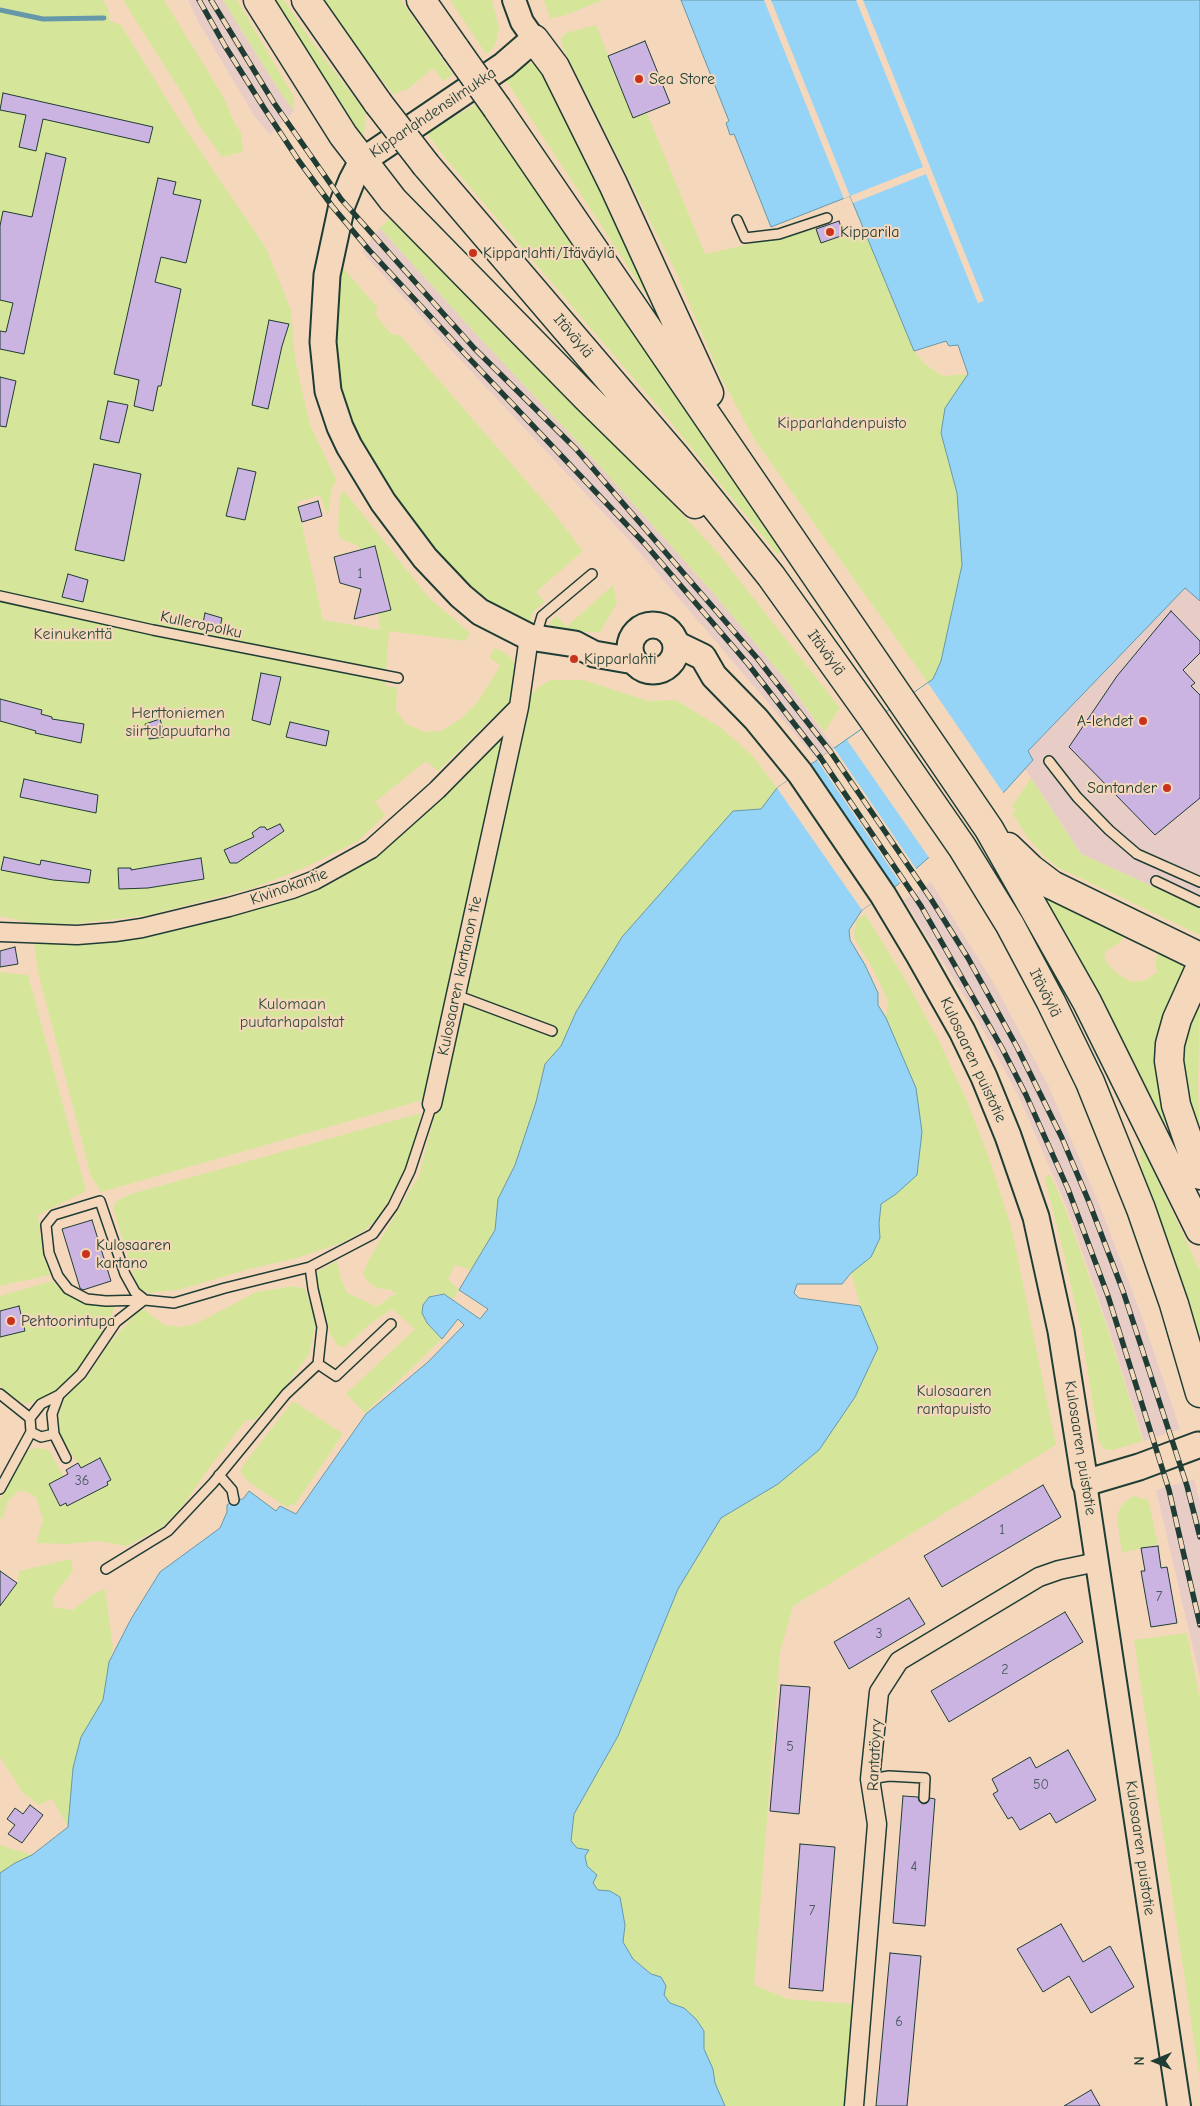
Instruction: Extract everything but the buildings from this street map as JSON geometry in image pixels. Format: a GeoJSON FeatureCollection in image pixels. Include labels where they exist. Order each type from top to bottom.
{"type":"FeatureCollection","features":[{"type":"Feature","properties":{"kind":"highway"},"geometry":{"type":"LineString","coordinates":[[258,0],[317,96],[362,161],[393,200],[587,398],[771,576]]}},
{"type":"Feature","properties":{"kind":"highway","name":"Itäväylä"},"geometry":{"type":"LineString","coordinates":[[306,0],[378,103],[426,165],[674,455],[771,576],[874,720],[962,848],[1010,925],[1051,1002],[1090,1082],[1147,1226],[1174,1304],[1200,1393]]}},
{"type":"Feature","properties":{"kind":"highway","name":"Itäväylä"},"geometry":{"type":"LineString","coordinates":[[421,0],[497,108],[989,829],[1087,1002],[1200,1230]]}},
{"type":"Feature","properties":{"kind":"highway"},"geometry":{"type":"LineString","coordinates":[[534,39],[555,67],[613,184],[740,463]]}},
{"type":"Feature","properties":{"kind":"highway"},"geometry":{"type":"LineString","coordinates":[[989,829],[1031,869],[1052,884],[1200,957]]}},
{"type":"Feature","properties":{"kind":"highway"},"geometry":{"type":"LineString","coordinates":[[1200,968],[1177,1019],[1170,1044],[1170,1061],[1176,1104],[1200,1175]]}},
{"type":"Feature","properties":{"kind":"main road","name":"Kipparlahdensilmukka"},"geometry":{"type":"LineString","coordinates":[[534,39],[504,65],[362,161],[342,205],[333,239],[327,275],[323,342],[328,391],[340,427],[358,462],[383,502],[425,558],[461,596],[480,612],[532,638],[575,644],[594,654],[633,651]]}},
{"type":"Feature","properties":{"kind":"main road"},"geometry":{"type":"LineString","coordinates":[[655,625],[664,628],[672,634],[673,654],[661,670],[651,672],[641,668],[633,651],[637,632],[646,627],[655,625]]}},
{"type":"Feature","properties":{"kind":"main road","name":"Kulosaaren puistotie"},"geometry":{"type":"LineString","coordinates":[[673,654],[714,676],[762,726],[800,773],[883,895],[962,1031],[988,1086],[1022,1176],[1042,1242],[1061,1331],[1085,1483]]}},
{"type":"Feature","properties":{"kind":"main road"},"geometry":{"type":"LineString","coordinates":[[1085,1483],[1139,1467],[1198,1445]]}},
{"type":"Feature","properties":{"kind":"street"},"geometry":{"type":"LineString","coordinates":[[514,0],[522,22],[534,39]]}},
{"type":"Feature","properties":{"kind":"street","name":"Kulosaaren kartanon tie"},"geometry":{"type":"LineString","coordinates":[[432,1104],[519,707],[532,638]]}},
{"type":"Feature","properties":{"kind":"street","name":"Kivinokantie"},"geometry":{"type":"LineString","coordinates":[[0,932],[77,934],[115,932],[142,928],[229,907],[292,889],[314,880],[371,849],[437,790],[519,707]]}},
{"type":"Feature","properties":{"kind":"street","name":"Kulosaaren puistotie"},"geometry":{"type":"LineString","coordinates":[[1085,1483],[1179,2106]]}},
{"type":"Feature","properties":{"kind":"street","name":"Rantatöyry"},"geometry":{"type":"LineString","coordinates":[[854,2106],[877,1824],[870,1779],[879,1692],[899,1662],[1039,1578],[1060,1570],[1097,1562]]}},
{"type":"Feature","properties":{"kind":"lane"},"geometry":{"type":"LineString","coordinates":[[738,220],[745,238],[779,234],[827,218]]}},
{"type":"Feature","properties":{"kind":"lane"},"geometry":{"type":"LineString","coordinates":[[532,638],[542,616],[592,574]]}},
{"type":"Feature","properties":{"kind":"lane","name":"Kulleropolku"},"geometry":{"type":"LineString","coordinates":[[0,596],[172,634],[398,678]]}},
{"type":"Feature","properties":{"kind":"lane"},"geometry":{"type":"LineString","coordinates":[[1049,761],[1077,797],[1109,830],[1137,854],[1200,882]]}},
{"type":"Feature","properties":{"kind":"lane"},"geometry":{"type":"LineString","coordinates":[[1156,881],[1200,902]]}},
{"type":"Feature","properties":{"kind":"lane"},"geometry":{"type":"LineString","coordinates":[[456,995],[552,1031]]}},
{"type":"Feature","properties":{"kind":"lane","name":"Kulosaaren kartanon tie"},"geometry":{"type":"LineString","coordinates":[[145,1300],[135,1292],[125,1274],[100,1201],[54,1215],[46,1225],[49,1253],[58,1276],[68,1289],[87,1299],[106,1301],[145,1300],[174,1303],[234,1285],[310,1267],[373,1234],[393,1206],[410,1171],[432,1104]]}},
{"type":"Feature","properties":{"kind":"lane"},"geometry":{"type":"LineString","coordinates":[[106,1569],[168,1531],[219,1475],[286,1394],[318,1364],[322,1327],[312,1288],[310,1267]]}},
{"type":"Feature","properties":{"kind":"lane"},"geometry":{"type":"LineString","coordinates":[[0,1489],[31,1432],[30,1418],[41,1404],[60,1395],[81,1374],[116,1322],[145,1300]]}},
{"type":"Feature","properties":{"kind":"lane"},"geometry":{"type":"LineString","coordinates":[[318,1364],[336,1376],[391,1324]]}},
{"type":"Feature","properties":{"kind":"lane"},"geometry":{"type":"LineString","coordinates":[[0,1394],[30,1418]]}},
{"type":"Feature","properties":{"kind":"lane"},"geometry":{"type":"LineString","coordinates":[[60,1395],[52,1414],[54,1434],[66,1458]]}},
{"type":"Feature","properties":{"kind":"lane"},"geometry":{"type":"LineString","coordinates":[[31,1432],[41,1436],[54,1434]]}},
{"type":"Feature","properties":{"kind":"lane"},"geometry":{"type":"LineString","coordinates":[[219,1475],[232,1490],[234,1500]]}},
{"type":"Feature","properties":{"kind":"lane"},"geometry":{"type":"LineString","coordinates":[[870,1779],[889,1776],[925,1778],[924,1798]]}},
{"type":"Feature","properties":{"kind":"shaded area"},"geometry":{"type":"Polygon","coordinates":[[[188,0],[223,0],[294,111],[270,135],[255,117],[199,23],[188,0]]]}},
{"type":"Feature","properties":{"kind":"shaded area"},"geometry":{"type":"Polygon","coordinates":[[[380,228],[587,452],[716,596],[786,680],[834,748],[817,760],[628,539],[362,252],[380,228]]]}},
{"type":"Feature","properties":{"kind":"shaded area"},"geometry":{"type":"Polygon","coordinates":[[[1186,587],[1200,601],[1200,908],[1081,854],[1025,769],[1033,760],[1027,752],[1186,587]]]}},
{"type":"Feature","properties":{"kind":"shaded area"},"geometry":{"type":"Polygon","coordinates":[[[931,882],[997,989],[1048,1085],[1100,1206],[1141,1314],[1180,1429],[1144,1441],[1068,1210],[1019,1097],[968,1002],[904,900],[931,882]]]}},
{"type":"Feature","properties":{"kind":"shaded area"},"geometry":{"type":"Polygon","coordinates":[[[1194,1479],[1200,1502],[1200,1678],[1156,1490],[1194,1479]]]}},
{"type":"Feature","properties":{"kind":"green space","name":"Herttoniemen siirtolapuutarha"},"geometry":{"type":"Polygon","coordinates":[[[0,0],[103,0],[108,9],[110,21],[121,25],[182,124],[266,248],[291,310],[295,359],[310,425],[336,479],[331,493],[328,516],[320,495],[297,502],[323,620],[380,630],[378,613],[391,609],[375,547],[362,550],[357,545],[341,539],[338,532],[339,504],[342,492],[345,492],[429,598],[469,632],[470,635],[464,641],[389,631],[385,686],[397,687],[396,710],[406,724],[425,732],[441,731],[462,718],[479,700],[500,666],[489,657],[495,648],[507,654],[513,660],[515,673],[511,700],[438,771],[426,761],[375,802],[385,815],[358,841],[306,867],[253,888],[149,915],[73,924],[33,923],[0,916],[0,0]]]}},
{"type":"Feature","properties":{"kind":"green space"},"geometry":{"type":"Polygon","coordinates":[[[123,0],[164,0],[223,96],[241,133],[243,152],[222,157],[198,124],[186,100],[123,0]]]}},
{"type":"Feature","properties":{"kind":"green space"},"geometry":{"type":"Polygon","coordinates":[[[223,0],[237,0],[294,97],[294,111],[277,87],[223,0]]]}},
{"type":"Feature","properties":{"kind":"green space"},"geometry":{"type":"Polygon","coordinates":[[[269,0],[284,0],[313,43],[366,113],[364,134],[357,136],[269,0]]]}},
{"type":"Feature","properties":{"kind":"green space"},"geometry":{"type":"Polygon","coordinates":[[[324,0],[401,0],[453,75],[443,81],[433,68],[408,89],[393,94],[324,0]]]}},
{"type":"Feature","properties":{"kind":"green space"},"geometry":{"type":"Polygon","coordinates":[[[450,0],[492,0],[499,28],[496,42],[491,51],[486,54],[450,0]]]}},
{"type":"Feature","properties":{"kind":"green space"},"geometry":{"type":"Polygon","coordinates":[[[544,0],[603,0],[563,16],[550,18],[544,0]]]}},
{"type":"Feature","properties":{"kind":"green space","name":"Kipparlahdenpuisto"},"geometry":{"type":"Polygon","coordinates":[[[596,25],[633,118],[647,113],[705,254],[816,229],[821,243],[856,233],[863,229],[914,351],[926,365],[943,376],[968,374],[1008,439],[941,661],[933,679],[928,683],[754,439],[720,375],[674,268],[563,48],[561,38],[566,33],[596,25]]]}},
{"type":"Feature","properties":{"kind":"green space"},"geometry":{"type":"Polygon","coordinates":[[[530,63],[543,64],[653,295],[652,303],[505,79],[517,69],[530,63]]]}},
{"type":"Feature","properties":{"kind":"green space"},"geometry":{"type":"Polygon","coordinates":[[[477,104],[781,552],[777,554],[660,409],[446,159],[426,132],[477,104]]]}},
{"type":"Feature","properties":{"kind":"green space"},"geometry":{"type":"Polygon","coordinates":[[[389,219],[440,264],[599,424],[718,553],[840,708],[824,732],[786,680],[716,596],[587,452],[380,228],[389,219]]]}},
{"type":"Feature","properties":{"kind":"green space"},"geometry":{"type":"Polygon","coordinates":[[[343,268],[377,307],[376,316],[391,334],[400,335],[553,512],[583,551],[536,592],[545,602],[533,612],[529,627],[500,612],[463,583],[438,557],[405,515],[363,444],[348,413],[339,382],[335,337],[336,297],[343,268]]]}},
{"type":"Feature","properties":{"kind":"green space"},"geometry":{"type":"Polygon","coordinates":[[[613,585],[617,603],[600,632],[547,631],[551,621],[557,616],[566,627],[613,585]]]}},
{"type":"Feature","properties":{"kind":"green space"},"geometry":{"type":"Polygon","coordinates":[[[551,680],[583,680],[648,701],[676,700],[721,728],[752,755],[777,788],[761,809],[575,1013],[561,1046],[545,1064],[540,1083],[520,1214],[496,1217],[495,1230],[471,1270],[455,1265],[448,1279],[459,1290],[453,1299],[444,1294],[436,1294],[423,1305],[427,1323],[442,1339],[365,1413],[346,1394],[415,1329],[392,1309],[371,1323],[345,1347],[338,1346],[330,1334],[315,1273],[337,1261],[341,1279],[347,1293],[376,1306],[397,1294],[391,1290],[377,1288],[367,1281],[363,1274],[369,1259],[419,1176],[439,1097],[523,711],[530,695],[540,686],[551,680]]]}},
{"type":"Feature","properties":{"kind":"green space","name":"Kulomaan puutarhapalstat"},"geometry":{"type":"Polygon","coordinates":[[[511,725],[429,1095],[423,1100],[101,1192],[91,1176],[38,972],[34,944],[37,941],[124,941],[153,935],[301,897],[339,880],[446,790],[511,725]]]}},
{"type":"Feature","properties":{"kind":"green space"},"geometry":{"type":"Polygon","coordinates":[[[1031,778],[1081,854],[1200,908],[1200,935],[1059,868],[1045,857],[1027,837],[1012,813],[1016,811],[1012,806],[1031,778]]]}},
{"type":"Feature","properties":{"kind":"green space"},"geometry":{"type":"Polygon","coordinates":[[[1042,894],[1126,933],[1120,942],[1106,951],[1104,955],[1107,963],[1117,973],[1131,982],[1146,980],[1157,972],[1155,960],[1160,950],[1189,967],[1171,1122],[1162,1124],[1042,894]]]}},
{"type":"Feature","properties":{"kind":"green space","name":"Kulosaaren rantapuisto"},"geometry":{"type":"Polygon","coordinates":[[[865,914],[905,979],[939,1041],[967,1101],[990,1161],[1012,1230],[1056,1445],[793,1606],[780,1652],[754,1985],[788,1999],[853,2004],[848,2106],[725,2106],[715,2083],[713,2069],[704,2049],[704,2031],[696,2019],[684,2008],[670,2003],[664,1995],[661,1978],[651,1974],[633,1959],[622,1942],[625,1925],[610,1891],[598,1890],[592,1882],[596,1875],[587,1866],[585,1856],[571,1841],[571,1832],[574,1814],[618,1736],[678,1589],[721,1518],[778,1484],[819,1450],[855,1397],[878,1348],[860,1306],[851,1273],[871,1257],[880,1238],[881,1204],[865,965],[878,993],[878,1005],[886,1017],[888,1004],[873,969],[855,939],[854,931],[857,920],[865,914]]]}},
{"type":"Feature","properties":{"kind":"green space"},"geometry":{"type":"Polygon","coordinates":[[[0,972],[28,975],[86,1191],[38,1215],[43,1256],[50,1275],[0,1286],[0,972]]]}},
{"type":"Feature","properties":{"kind":"green space"},"geometry":{"type":"Polygon","coordinates":[[[1200,994],[1198,1086],[1200,1153],[1176,1064],[1193,1001],[1200,994]]]}},
{"type":"Feature","properties":{"kind":"green space"},"geometry":{"type":"Polygon","coordinates":[[[421,1113],[411,1154],[396,1187],[376,1220],[362,1232],[341,1243],[297,1258],[249,1269],[182,1289],[150,1293],[138,1288],[113,1208],[120,1199],[131,1194],[421,1113]]]}},
{"type":"Feature","properties":{"kind":"green space"},"geometry":{"type":"Polygon","coordinates":[[[1140,1142],[1200,1271],[1200,1339],[1141,1171],[1140,1142]]]}},
{"type":"Feature","properties":{"kind":"green space"},"geometry":{"type":"Polygon","coordinates":[[[1049,1175],[1066,1211],[1106,1324],[1143,1441],[1112,1450],[1104,1449],[1099,1442],[1082,1335],[1045,1179],[1049,1175]]]}},
{"type":"Feature","properties":{"kind":"green space"},"geometry":{"type":"Polygon","coordinates":[[[52,1281],[66,1294],[87,1304],[115,1306],[105,1332],[78,1369],[58,1391],[26,1404],[6,1394],[0,1385],[0,1337],[25,1330],[19,1306],[0,1311],[0,1296],[52,1281]]]}},
{"type":"Feature","properties":{"kind":"green space"},"geometry":{"type":"Polygon","coordinates":[[[293,1286],[305,1289],[312,1309],[315,1327],[309,1354],[275,1401],[254,1420],[246,1420],[184,1504],[162,1527],[127,1546],[99,1541],[67,1544],[36,1543],[43,1520],[36,1497],[28,1492],[18,1491],[8,1501],[3,1517],[0,1519],[0,1499],[23,1454],[31,1449],[49,1450],[64,1477],[49,1484],[60,1506],[66,1503],[68,1506],[108,1485],[107,1482],[111,1480],[100,1458],[81,1468],[61,1437],[58,1418],[64,1399],[90,1373],[109,1344],[138,1311],[145,1310],[164,1325],[181,1327],[198,1323],[256,1292],[293,1286]]]}},
{"type":"Feature","properties":{"kind":"green space"},"geometry":{"type":"Polygon","coordinates":[[[293,1401],[343,1434],[294,1506],[290,1504],[288,1508],[249,1482],[241,1473],[241,1468],[293,1401]]]}},
{"type":"Feature","properties":{"kind":"green space"},"geometry":{"type":"Polygon","coordinates":[[[1134,1496],[1148,1499],[1158,1544],[1122,1553],[1117,1518],[1120,1507],[1134,1496]]]}},
{"type":"Feature","properties":{"kind":"green space"},"geometry":{"type":"Polygon","coordinates":[[[71,1559],[73,1571],[54,1595],[53,1607],[73,1610],[93,1594],[105,1589],[113,1648],[109,1662],[121,1682],[68,1841],[57,1835],[68,1827],[52,1799],[39,1805],[23,1793],[0,1757],[0,1601],[5,1600],[17,1583],[19,1571],[71,1559]]]}},
{"type":"Feature","properties":{"kind":"green space"},"geometry":{"type":"Polygon","coordinates":[[[1187,1633],[1200,1701],[1200,2081],[1134,1640],[1187,1633]]]}},
{"type":"Feature","properties":{"kind":"green space"},"geometry":{"type":"Polygon","coordinates":[[[0,1845],[32,1855],[0,1893],[0,1845]]]}},
{"type":"Feature","properties":{"kind":"water"},"geometry":{"type":"Polygon","coordinates":[[[681,0],[1200,0],[1200,601],[1185,588],[1028,751],[1033,760],[1005,791],[895,887],[862,910],[849,930],[850,940],[865,965],[878,993],[878,1005],[886,1018],[916,1088],[922,1132],[917,1175],[896,1194],[881,1204],[880,1238],[871,1257],[851,1273],[842,1284],[797,1284],[794,1293],[799,1298],[860,1306],[878,1348],[855,1397],[819,1450],[778,1484],[721,1518],[678,1589],[618,1736],[574,1814],[571,1841],[577,1848],[589,1850],[585,1856],[587,1866],[597,1875],[593,1883],[598,1890],[610,1891],[620,1897],[625,1925],[623,1942],[633,1959],[651,1974],[661,1977],[666,1986],[664,1995],[670,2003],[684,2008],[696,2019],[704,2031],[704,2049],[713,2069],[715,2083],[725,2106],[0,2106],[0,1873],[32,1855],[68,1827],[73,1768],[81,1737],[103,1700],[109,1662],[131,1619],[160,1572],[220,1528],[227,1512],[227,1505],[234,1500],[243,1499],[249,1491],[276,1511],[280,1506],[296,1514],[366,1414],[428,1362],[464,1325],[458,1319],[442,1339],[427,1323],[422,1313],[423,1305],[429,1297],[444,1294],[480,1319],[488,1309],[459,1290],[495,1230],[498,1199],[515,1165],[536,1102],[545,1064],[561,1046],[576,1012],[622,937],[733,811],[761,809],[777,788],[933,679],[941,661],[962,565],[957,493],[941,433],[945,408],[968,374],[958,345],[949,346],[946,341],[914,351],[850,196],[771,227],[734,134],[730,135],[726,123],[729,121],[681,0]]]}},
{"type":"Feature","properties":{"kind":"pier"},"geometry":{"type":"Polygon","coordinates":[[[764,0],[771,0],[850,196],[844,199],[764,0]]]}},
{"type":"Feature","properties":{"kind":"pier"},"geometry":{"type":"Polygon","coordinates":[[[856,0],[863,0],[984,301],[978,303],[926,174],[853,203],[850,196],[923,167],[856,0]]]}},
{"type":"Feature","properties":{"kind":"pier"},"geometry":{"type":"Polygon","coordinates":[[[928,683],[1004,794],[930,859],[847,740],[928,683]]]}},
{"type":"Feature","properties":{"kind":"pier"},"geometry":{"type":"Polygon","coordinates":[[[834,748],[917,870],[901,884],[817,760],[834,748]]]}},
{"type":"Feature","properties":{"kind":"pier"},"geometry":{"type":"Polygon","coordinates":[[[810,765],[895,887],[862,910],[777,788],[810,765]]]}},
{"type":"Feature","properties":{"kind":"waterway"},"geometry":{"type":"LineString","coordinates":[[0,10],[43,19],[104,18]]}},
{"type":"Feature","properties":{"kind":"railway"},"geometry":{"type":"LineString","coordinates":[[199,0],[264,108],[332,206],[369,250],[466,355],[645,544],[748,664],[820,757],[921,906],[1002,1048],[1026,1095],[1068,1189],[1108,1296],[1169,1490],[1200,1625]]}},
{"type":"Feature","properties":{"kind":"railway"},"geometry":{"type":"LineString","coordinates":[[211,0],[274,103],[341,199],[474,348],[576,449],[757,658],[830,751],[931,899],[968,958],[1017,1047],[1062,1138],[1089,1202],[1123,1291],[1187,1486],[1200,1537]]}},
{"type":"Feature","properties":{"kind":"place","name":"Sea Store"},"geometry":{"type":"Point","coordinates":[639,79]}},
{"type":"Feature","properties":{"kind":"place","name":"Kipparila"},"geometry":{"type":"Point","coordinates":[830,232]}},
{"type":"Feature","properties":{"kind":"place","name":"Kipparlahti/Itäväylä"},"geometry":{"type":"Point","coordinates":[473,253]}},
{"type":"Feature","properties":{"kind":"place","name":"Kipparlahti"},"geometry":{"type":"Point","coordinates":[574,659]}},
{"type":"Feature","properties":{"kind":"place","name":"A-lehdet"},"geometry":{"type":"Point","coordinates":[1143,721]}},
{"type":"Feature","properties":{"kind":"place","name":"Santander"},"geometry":{"type":"Point","coordinates":[1167,788]}},
{"type":"Feature","properties":{"kind":"place","name":"Kulosaaren kartano"},"geometry":{"type":"Point","coordinates":[86,1254]}},
{"type":"Feature","properties":{"kind":"place","name":"Pehtoorintupa"},"geometry":{"type":"Point","coordinates":[11,1321]}},
{"type":"Feature","properties":{"kind":"park label","name":"Keinukenttä"},"geometry":{"type":"Point","coordinates":[73,634]}}]}
